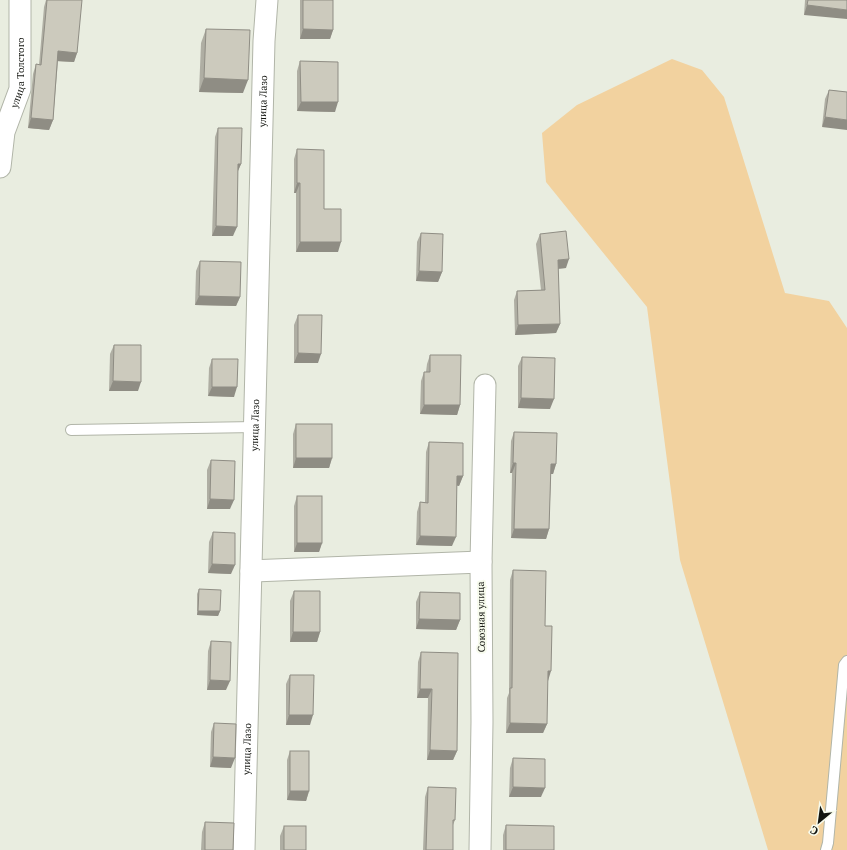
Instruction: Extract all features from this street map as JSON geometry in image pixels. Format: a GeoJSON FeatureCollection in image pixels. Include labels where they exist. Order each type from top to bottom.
{"type":"FeatureCollection","features":[{"type":"Feature","properties":{"kind":"street","name":"улица Толстого"},"geometry":{"type":"LineString","coordinates":[[0,167],[4,132],[20,89],[20,0]]}},
{"type":"Feature","properties":{"kind":"street","name":"улица Лазо"},"geometry":{"type":"LineString","coordinates":[[244,850],[264,41],[267,0]]}},
{"type":"Feature","properties":{"kind":"street","name":"Союзная улица"},"geometry":{"type":"LineString","coordinates":[[480,850],[482,722],[481,562],[485,385]]}},
{"type":"Feature","properties":{"kind":"street"},"geometry":{"type":"LineString","coordinates":[[251,571],[481,562]]}},
{"type":"Feature","properties":{"kind":"lane"},"geometry":{"type":"LineString","coordinates":[[71,430],[255,427]]}},
{"type":"Feature","properties":{"kind":"lane"},"geometry":{"type":"LineString","coordinates":[[826,850],[831,813],[844,665],[847,662]]}},
{"type":"Feature","properties":{"kind":"shaded area"},"geometry":{"type":"Polygon","coordinates":[[[672,59],[702,70],[724,97],[785,293],[829,301],[847,328],[847,850],[768,850],[680,560],[647,307],[546,182],[542,133],[577,105],[672,59]]]}},
{"type":"Feature","properties":{"kind":"building"},"geometry":{"type":"Polygon","coordinates":[[[47,0],[82,0],[77,53],[58,51],[53,120],[31,118],[36,64],[41,65],[47,0]]]}},
{"type":"Feature","properties":{"kind":"building"},"geometry":{"type":"Polygon","coordinates":[[[303,0],[333,0],[333,30],[303,29],[303,0]]]}},
{"type":"Feature","properties":{"kind":"building"},"geometry":{"type":"Polygon","coordinates":[[[808,0],[847,0],[847,10],[807,5],[808,0]]]}},
{"type":"Feature","properties":{"kind":"building"},"geometry":{"type":"Polygon","coordinates":[[[206,29],[250,30],[248,80],[204,78],[206,29]]]}},
{"type":"Feature","properties":{"kind":"building"},"geometry":{"type":"Polygon","coordinates":[[[300,61],[338,62],[338,102],[301,102],[300,61]]]}},
{"type":"Feature","properties":{"kind":"building"},"geometry":{"type":"Polygon","coordinates":[[[829,90],[847,92],[847,120],[825,117],[829,90]]]}},
{"type":"Feature","properties":{"kind":"building"},"geometry":{"type":"Polygon","coordinates":[[[218,128],[242,128],[241,164],[238,164],[237,227],[216,226],[218,128]]]}},
{"type":"Feature","properties":{"kind":"building"},"geometry":{"type":"Polygon","coordinates":[[[297,149],[324,150],[324,209],[341,209],[341,242],[300,242],[300,183],[297,183],[297,149]]]}},
{"type":"Feature","properties":{"kind":"building"},"geometry":{"type":"Polygon","coordinates":[[[566,231],[569,259],[558,260],[560,324],[518,325],[517,291],[545,290],[540,234],[566,231]]]}},
{"type":"Feature","properties":{"kind":"building"},"geometry":{"type":"Polygon","coordinates":[[[421,233],[443,234],[442,272],[419,271],[421,233]]]}},
{"type":"Feature","properties":{"kind":"building"},"geometry":{"type":"Polygon","coordinates":[[[200,261],[241,262],[240,297],[199,296],[200,261]]]}},
{"type":"Feature","properties":{"kind":"building"},"geometry":{"type":"Polygon","coordinates":[[[298,315],[322,315],[321,354],[298,353],[298,315]]]}},
{"type":"Feature","properties":{"kind":"building"},"geometry":{"type":"Polygon","coordinates":[[[114,345],[141,345],[141,382],[113,381],[114,345]]]}},
{"type":"Feature","properties":{"kind":"building"},"geometry":{"type":"Polygon","coordinates":[[[430,355],[461,355],[460,405],[424,405],[424,372],[430,372],[430,355]]]}},
{"type":"Feature","properties":{"kind":"building"},"geometry":{"type":"Polygon","coordinates":[[[522,357],[555,358],[554,399],[521,398],[522,357]]]}},
{"type":"Feature","properties":{"kind":"building"},"geometry":{"type":"Polygon","coordinates":[[[212,359],[238,359],[237,387],[212,387],[212,359]]]}},
{"type":"Feature","properties":{"kind":"building"},"geometry":{"type":"Polygon","coordinates":[[[296,424],[332,424],[332,458],[296,458],[296,424]]]}},
{"type":"Feature","properties":{"kind":"building"},"geometry":{"type":"Polygon","coordinates":[[[514,432],[557,433],[556,464],[551,464],[549,529],[514,529],[516,463],[513,463],[514,432]]]}},
{"type":"Feature","properties":{"kind":"building"},"geometry":{"type":"Polygon","coordinates":[[[429,442],[463,443],[463,476],[457,476],[456,537],[420,536],[420,502],[428,503],[429,442]]]}},
{"type":"Feature","properties":{"kind":"building"},"geometry":{"type":"Polygon","coordinates":[[[211,460],[235,461],[234,500],[210,499],[211,460]]]}},
{"type":"Feature","properties":{"kind":"building"},"geometry":{"type":"Polygon","coordinates":[[[297,496],[322,496],[322,543],[297,543],[297,496]]]}},
{"type":"Feature","properties":{"kind":"building"},"geometry":{"type":"Polygon","coordinates":[[[213,532],[235,533],[235,565],[212,564],[213,532]]]}},
{"type":"Feature","properties":{"kind":"building"},"geometry":{"type":"Polygon","coordinates":[[[513,570],[546,571],[545,626],[552,626],[551,671],[548,671],[547,724],[510,723],[510,688],[512,688],[513,570]]]}},
{"type":"Feature","properties":{"kind":"building"},"geometry":{"type":"Polygon","coordinates":[[[199,589],[221,590],[220,611],[198,611],[199,589]]]}},
{"type":"Feature","properties":{"kind":"building"},"geometry":{"type":"Polygon","coordinates":[[[294,591],[320,591],[320,632],[293,632],[294,591]]]}},
{"type":"Feature","properties":{"kind":"building"},"geometry":{"type":"Polygon","coordinates":[[[420,592],[460,593],[460,620],[419,619],[420,592]]]}},
{"type":"Feature","properties":{"kind":"building"},"geometry":{"type":"Polygon","coordinates":[[[211,641],[231,642],[230,681],[210,680],[211,641]]]}},
{"type":"Feature","properties":{"kind":"building"},"geometry":{"type":"Polygon","coordinates":[[[421,652],[458,653],[457,751],[430,750],[432,689],[420,689],[421,652]]]}},
{"type":"Feature","properties":{"kind":"building"},"geometry":{"type":"Polygon","coordinates":[[[290,675],[314,675],[313,715],[289,715],[290,675]]]}},
{"type":"Feature","properties":{"kind":"building"},"geometry":{"type":"Polygon","coordinates":[[[214,723],[236,724],[235,758],[213,757],[214,723]]]}},
{"type":"Feature","properties":{"kind":"building"},"geometry":{"type":"Polygon","coordinates":[[[290,751],[309,751],[309,791],[290,791],[290,751]]]}},
{"type":"Feature","properties":{"kind":"building"},"geometry":{"type":"Polygon","coordinates":[[[513,758],[545,759],[545,788],[513,787],[513,758]]]}},
{"type":"Feature","properties":{"kind":"building"},"geometry":{"type":"Polygon","coordinates":[[[428,787],[456,788],[455,820],[453,820],[453,850],[426,850],[428,787]]]}},
{"type":"Feature","properties":{"kind":"building"},"geometry":{"type":"Polygon","coordinates":[[[205,822],[234,823],[233,850],[205,850],[205,822]]]}},
{"type":"Feature","properties":{"kind":"building"},"geometry":{"type":"Polygon","coordinates":[[[506,825],[554,826],[554,850],[506,850],[506,825]]]}},
{"type":"Feature","properties":{"kind":"building"},"geometry":{"type":"Polygon","coordinates":[[[284,826],[306,826],[306,850],[284,850],[284,826]]]}}]}
